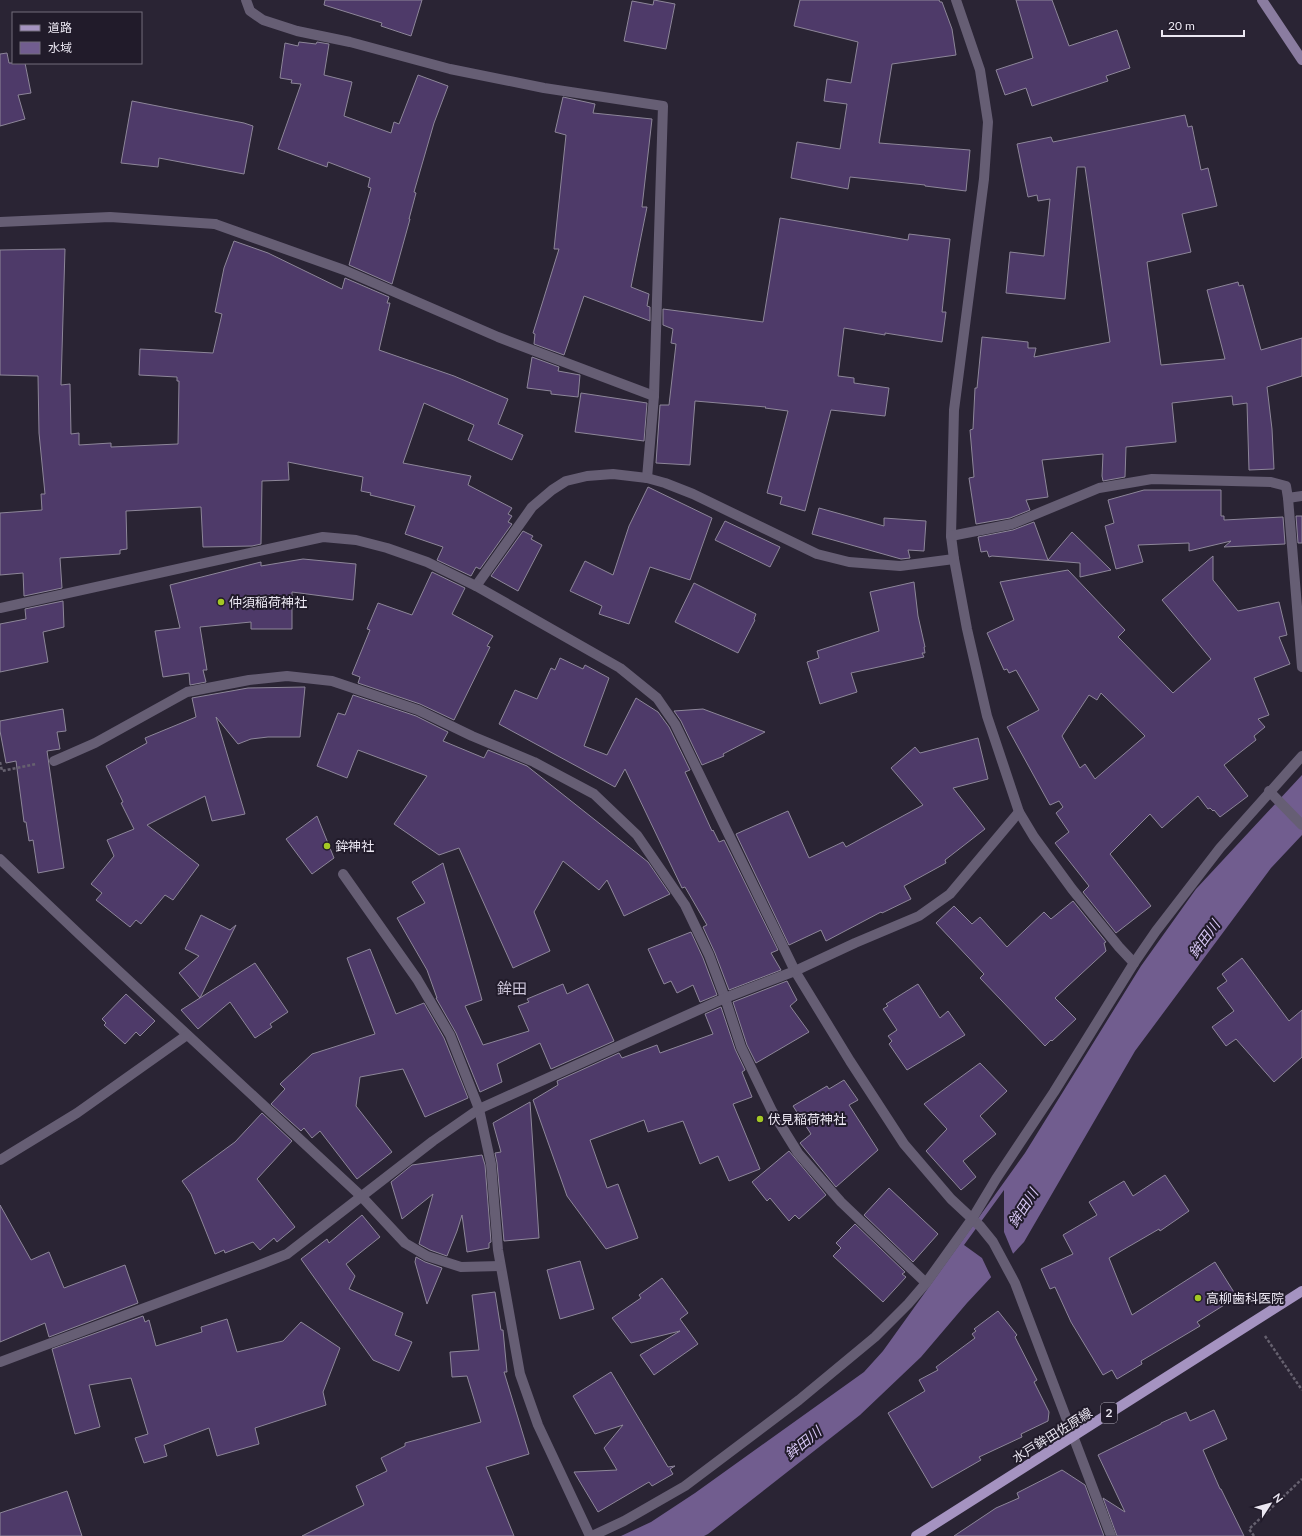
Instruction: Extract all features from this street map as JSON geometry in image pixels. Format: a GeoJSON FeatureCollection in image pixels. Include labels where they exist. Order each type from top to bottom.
{"type":"FeatureCollection","features":[{"type":"Feature","properties":{"kind":"main road","name":"水戸鉾田佐原線"},"geometry":{"type":"LineString","coordinates":[[916,1536],[1302,1291]]}},
{"type":"Feature","properties":{"kind":"street"},"geometry":{"type":"LineString","coordinates":[[246,0],[250,11],[263,20],[297,31],[350,42],[450,69],[544,88],[663,106],[654,396],[647,478]]}},
{"type":"Feature","properties":{"kind":"street"},"geometry":{"type":"LineString","coordinates":[[956,0],[980,70],[988,122],[984,179],[954,410],[951,536],[954,559],[967,629],[987,716],[1019,812],[1034,837],[1072,889],[1134,964]]}},
{"type":"Feature","properties":{"kind":"street"},"geometry":{"type":"LineString","coordinates":[[1262,0],[1302,60]]}},
{"type":"Feature","properties":{"kind":"street"},"geometry":{"type":"LineString","coordinates":[[0,222],[110,217],[215,224],[344,270],[498,337],[654,396]]}},
{"type":"Feature","properties":{"kind":"street"},"geometry":{"type":"LineString","coordinates":[[476,586],[532,507],[552,490],[566,481],[587,476],[613,474],[647,478],[665,483],[693,494],[817,554],[849,562],[900,566],[954,559]]}},
{"type":"Feature","properties":{"kind":"street"},"geometry":{"type":"LineString","coordinates":[[951,536],[1012,524],[1099,488],[1152,479],[1271,482],[1286,486],[1302,667]]}},
{"type":"Feature","properties":{"kind":"street"},"geometry":{"type":"LineString","coordinates":[[1288,498],[1302,496]]}},
{"type":"Feature","properties":{"kind":"street"},"geometry":{"type":"LineString","coordinates":[[0,608],[323,537],[356,540],[387,548],[427,562],[476,586],[620,668],[657,698],[675,724],[795,971],[850,1061],[904,1144],[951,1199],[980,1226],[994,1242],[1015,1283],[1111,1536]]}},
{"type":"Feature","properties":{"kind":"street"},"geometry":{"type":"LineString","coordinates":[[54,761],[95,743],[187,692],[249,680],[287,676],[332,681],[418,710],[472,736],[534,762],[594,794],[637,835],[685,905],[709,955],[741,1047],[772,1111],[798,1153],[841,1202],[926,1283]]}},
{"type":"Feature","properties":{"kind":"street"},"geometry":{"type":"LineString","coordinates":[[343,874],[417,980],[450,1035],[479,1109],[491,1164],[500,1266],[520,1374],[538,1425],[591,1536],[624,1521],[685,1486],[780,1414],[875,1337],[908,1304],[926,1283],[972,1219],[1134,964],[1174,907],[1210,860],[1273,795],[1302,756]]}},
{"type":"Feature","properties":{"kind":"street"},"geometry":{"type":"LineString","coordinates":[[1273,795],[1302,825]]}},
{"type":"Feature","properties":{"kind":"street"},"geometry":{"type":"LineString","coordinates":[[0,1362],[287,1254],[433,1141],[479,1109],[725,998],[795,971],[855,943],[919,916],[950,894],[1019,812]]}},
{"type":"Feature","properties":{"kind":"street"},"geometry":{"type":"LineString","coordinates":[[0,859],[362,1197],[405,1243],[427,1256],[461,1266],[500,1266]]}},
{"type":"Feature","properties":{"kind":"street"},"geometry":{"type":"LineString","coordinates":[[0,1160],[77,1113],[187,1034]]}},
{"type":"Feature","properties":{"kind":"path"},"geometry":{"type":"LineString","coordinates":[[0,762],[2,771],[54,761]]}},
{"type":"Feature","properties":{"kind":"path"},"geometry":{"type":"LineString","coordinates":[[1255,1321],[1302,1390]]}},
{"type":"Feature","properties":{"kind":"path"},"geometry":{"type":"LineString","coordinates":[[1254,1536],[1249,1529],[1302,1479]]}},
{"type":"Feature","properties":{"kind":"water","name":"鉾田川"},"geometry":{"type":"Polygon","coordinates":[[[1302,775],[1302,835],[1271,868],[1135,1051],[1024,1242],[967,1303],[921,1357],[860,1415],[708,1534],[704,1536],[621,1536],[651,1522],[695,1493],[864,1372],[883,1351],[1025,1153],[1141,966],[1196,889],[1302,775]]]}},
{"type":"Feature","properties":{"kind":"pier"},"geometry":{"type":"Polygon","coordinates":[[[1004,1190],[1004,1232],[1014,1256],[992,1279],[982,1258],[964,1245],[1004,1190]]]}},
{"type":"Feature","properties":{"kind":"building"},"geometry":{"type":"Polygon","coordinates":[[[325,0],[422,0],[411,36],[381,26],[382,23],[324,5],[325,0]]]}},
{"type":"Feature","properties":{"kind":"building"},"geometry":{"type":"Polygon","coordinates":[[[654,0],[675,4],[666,49],[624,41],[632,1],[653,5],[654,0]]]}},
{"type":"Feature","properties":{"kind":"building"},"geometry":{"type":"Polygon","coordinates":[[[800,0],[939,0],[942,2],[952,29],[956,55],[892,64],[879,143],[970,150],[966,191],[850,177],[848,189],[791,178],[797,142],[840,149],[847,104],[824,101],[827,79],[851,83],[858,42],[794,26],[800,0]]]}},
{"type":"Feature","properties":{"kind":"building"},"geometry":{"type":"Polygon","coordinates":[[[1016,0],[1052,0],[1069,46],[1117,30],[1130,68],[1106,76],[1108,81],[1032,106],[1026,88],[1005,95],[996,70],[1033,58],[1016,0]]]}},
{"type":"Feature","properties":{"kind":"building"},"geometry":{"type":"Polygon","coordinates":[[[299,42],[329,44],[324,75],[352,82],[344,116],[391,133],[394,122],[399,124],[418,75],[448,86],[434,123],[414,192],[416,193],[410,219],[392,284],[349,265],[371,188],[368,187],[370,178],[328,162],[327,167],[278,149],[301,84],[291,83],[292,80],[280,78],[285,43],[298,46],[299,42]]]}},
{"type":"Feature","properties":{"kind":"building"},"geometry":{"type":"Polygon","coordinates":[[[7,53],[9,63],[25,64],[31,93],[18,95],[25,119],[0,126],[0,54],[7,53]]]}},
{"type":"Feature","properties":{"kind":"building"},"geometry":{"type":"Polygon","coordinates":[[[563,97],[595,104],[593,113],[652,119],[642,207],[647,207],[631,287],[649,294],[647,306],[650,307],[650,321],[584,296],[564,355],[534,344],[535,334],[533,333],[559,249],[554,249],[566,135],[555,132],[563,97]]]}},
{"type":"Feature","properties":{"kind":"building"},"geometry":{"type":"Polygon","coordinates":[[[132,101],[253,126],[244,174],[159,158],[158,167],[121,163],[132,101]]]}},
{"type":"Feature","properties":{"kind":"building"},"geometry":{"type":"Polygon","coordinates":[[[1185,115],[1188,127],[1192,126],[1201,170],[1208,168],[1217,206],[1182,214],[1191,252],[1147,262],[1161,365],[1225,359],[1207,290],[1238,282],[1239,286],[1243,285],[1261,350],[1302,338],[1302,376],[1267,387],[1272,429],[1274,469],[1249,470],[1247,403],[1233,405],[1232,396],[1172,403],[1176,442],[1126,447],[1125,477],[1103,481],[1103,454],[1042,460],[1048,497],[1026,500],[1030,510],[1010,518],[976,524],[969,478],[974,477],[970,430],[973,429],[975,388],[977,388],[982,337],[1028,342],[1028,348],[1036,348],[1034,357],[1110,342],[1085,167],[1077,167],[1065,299],[1006,293],[1010,252],[1044,256],[1050,199],[1038,201],[1037,195],[1028,197],[1017,144],[1051,137],[1053,142],[1185,115]]]}},
{"type":"Feature","properties":{"kind":"building"},"geometry":{"type":"Polygon","coordinates":[[[780,218],[908,240],[909,234],[950,239],[942,312],[946,312],[942,342],[844,328],[838,376],[854,378],[854,383],[889,388],[885,416],[831,410],[805,511],[780,504],[782,497],[767,493],[788,411],[765,408],[766,407],[695,401],[690,465],[656,463],[660,405],[669,405],[676,344],[671,343],[673,329],[663,325],[663,309],[763,322],[780,218]]]}},
{"type":"Feature","properties":{"kind":"building"},"geometry":{"type":"Polygon","coordinates":[[[234,241],[268,253],[342,289],[345,278],[389,297],[387,303],[390,303],[379,350],[454,376],[508,399],[498,424],[523,435],[512,460],[468,440],[474,425],[424,403],[403,463],[471,476],[468,485],[512,508],[508,514],[512,516],[508,522],[512,524],[480,569],[476,567],[471,576],[437,560],[443,547],[405,534],[415,506],[370,495],[371,493],[361,491],[363,477],[288,462],[289,480],[262,481],[261,544],[252,546],[203,547],[201,507],[126,511],[127,549],[120,550],[120,554],[60,558],[62,588],[24,596],[23,573],[0,575],[0,513],[42,510],[41,494],[45,494],[39,433],[38,376],[0,375],[0,250],[65,249],[61,385],[70,384],[71,434],[79,433],[79,445],[111,443],[111,447],[178,444],[179,381],[177,381],[177,377],[139,375],[140,349],[213,353],[222,314],[215,312],[224,268],[234,241]]]}},
{"type":"Feature","properties":{"kind":"building"},"geometry":{"type":"Polygon","coordinates":[[[532,357],[559,367],[558,371],[580,375],[578,397],[551,394],[551,391],[527,388],[532,357]]]}},
{"type":"Feature","properties":{"kind":"building"},"geometry":{"type":"Polygon","coordinates":[[[581,393],[647,403],[644,441],[575,432],[581,393]]]}},
{"type":"Feature","properties":{"kind":"building"},"geometry":{"type":"Polygon","coordinates":[[[648,487],[712,518],[690,580],[650,567],[629,624],[599,614],[602,606],[570,591],[585,561],[613,575],[629,526],[648,487]]]}},
{"type":"Feature","properties":{"kind":"building"},"geometry":{"type":"Polygon","coordinates":[[[1144,490],[1221,490],[1221,516],[1224,516],[1224,520],[1283,517],[1285,544],[1224,547],[1231,541],[1189,551],[1189,543],[1138,545],[1143,562],[1116,569],[1105,526],[1114,523],[1108,500],[1144,490]]]}},
{"type":"Feature","properties":{"kind":"building"},"geometry":{"type":"Polygon","coordinates":[[[819,508],[884,526],[884,518],[926,521],[924,551],[908,550],[910,558],[901,559],[812,534],[819,508]]]}},
{"type":"Feature","properties":{"kind":"building"},"geometry":{"type":"Polygon","coordinates":[[[1296,516],[1302,516],[1302,543],[1298,543],[1296,516]]]}},
{"type":"Feature","properties":{"kind":"building"},"geometry":{"type":"Polygon","coordinates":[[[725,521],[780,547],[770,567],[715,540],[725,521]]]}},
{"type":"Feature","properties":{"kind":"building"},"geometry":{"type":"Polygon","coordinates":[[[1034,522],[1048,560],[1072,532],[1111,570],[1080,577],[1080,563],[989,557],[987,551],[981,552],[978,537],[1013,530],[1034,522]]]}},
{"type":"Feature","properties":{"kind":"building"},"geometry":{"type":"Polygon","coordinates":[[[523,531],[533,536],[531,539],[542,545],[518,591],[491,576],[523,531]]]}},
{"type":"Feature","properties":{"kind":"building"},"geometry":{"type":"Polygon","coordinates":[[[1213,556],[1213,580],[1238,611],[1279,602],[1287,635],[1279,637],[1290,664],[1254,678],[1269,715],[1258,719],[1265,727],[1254,736],[1256,740],[1224,765],[1248,796],[1220,817],[1214,810],[1213,811],[1210,808],[1208,809],[1198,796],[1162,828],[1150,814],[1110,854],[1151,906],[1116,933],[1083,892],[1089,886],[1055,843],[1069,832],[1056,813],[1063,807],[1059,801],[1050,805],[1007,727],[1039,710],[1016,670],[1009,673],[1007,669],[1004,670],[987,633],[1014,620],[1000,582],[1068,570],[1125,630],[1118,637],[1173,693],[1211,659],[1162,600],[1213,556]],[[1101,693],[1097,700],[1089,695],[1062,736],[1080,768],[1085,764],[1095,779],[1145,736],[1101,693]]]}},
{"type":"Feature","properties":{"kind":"building"},"geometry":{"type":"Polygon","coordinates":[[[303,559],[356,564],[353,600],[292,592],[292,629],[251,629],[251,622],[200,627],[207,670],[203,670],[206,682],[190,685],[189,673],[163,677],[155,631],[180,628],[170,585],[261,562],[261,566],[303,559]]]}},
{"type":"Feature","properties":{"kind":"building"},"geometry":{"type":"Polygon","coordinates":[[[432,572],[465,588],[452,614],[493,636],[487,646],[490,647],[454,720],[420,704],[358,683],[360,677],[352,674],[370,630],[367,629],[378,603],[412,615],[432,572]]]}},
{"type":"Feature","properties":{"kind":"building"},"geometry":{"type":"Polygon","coordinates":[[[914,582],[918,616],[925,647],[925,653],[922,653],[924,657],[851,673],[857,692],[820,704],[807,662],[819,658],[817,651],[879,631],[870,592],[914,582]]]}},
{"type":"Feature","properties":{"kind":"building"},"geometry":{"type":"Polygon","coordinates":[[[694,583],[756,614],[755,620],[738,653],[675,622],[694,583]]]}},
{"type":"Feature","properties":{"kind":"building"},"geometry":{"type":"Polygon","coordinates":[[[63,601],[64,627],[43,632],[48,662],[0,672],[0,624],[26,619],[25,609],[63,601]]]}},
{"type":"Feature","properties":{"kind":"building"},"geometry":{"type":"Polygon","coordinates":[[[560,658],[583,669],[585,665],[609,678],[584,746],[607,755],[636,698],[658,712],[669,727],[690,770],[685,772],[712,831],[713,830],[719,842],[724,840],[778,950],[771,953],[781,970],[729,990],[703,927],[707,925],[685,887],[682,888],[625,769],[615,787],[499,724],[515,690],[537,699],[551,668],[555,670],[560,658]]]}},
{"type":"Feature","properties":{"kind":"building"},"geometry":{"type":"Polygon","coordinates":[[[305,687],[300,737],[268,737],[251,739],[238,744],[216,717],[245,814],[212,821],[205,796],[147,825],[199,865],[173,900],[165,895],[141,924],[136,920],[130,927],[96,900],[102,893],[91,884],[114,856],[107,840],[134,829],[121,803],[123,802],[106,766],[147,743],[145,738],[196,717],[192,698],[248,688],[305,687]]]}},
{"type":"Feature","properties":{"kind":"building"},"geometry":{"type":"Polygon","coordinates":[[[353,695],[416,716],[448,732],[443,741],[484,758],[488,750],[527,766],[648,862],[670,894],[624,916],[607,880],[599,890],[563,861],[534,912],[550,951],[513,968],[459,848],[439,855],[394,824],[427,776],[358,750],[347,778],[317,766],[338,713],[345,715],[353,695]]]}},
{"type":"Feature","properties":{"kind":"building"},"geometry":{"type":"Polygon","coordinates":[[[63,709],[66,731],[57,732],[60,749],[47,751],[64,868],[38,873],[33,840],[29,841],[26,822],[24,822],[16,761],[6,763],[0,731],[0,721],[63,709]]]}},
{"type":"Feature","properties":{"kind":"building"},"geometry":{"type":"Polygon","coordinates":[[[703,709],[765,732],[723,754],[724,756],[702,765],[681,721],[674,711],[703,709]]]}},
{"type":"Feature","properties":{"kind":"building"},"geometry":{"type":"Polygon","coordinates":[[[978,738],[988,779],[953,788],[985,829],[945,860],[946,863],[904,886],[911,899],[882,913],[881,912],[826,941],[821,930],[789,945],[736,834],[788,811],[809,858],[843,842],[846,847],[923,805],[891,768],[915,747],[920,753],[978,738]]]}},
{"type":"Feature","properties":{"kind":"building"},"geometry":{"type":"Polygon","coordinates":[[[317,816],[334,858],[312,874],[286,839],[317,816]]]}},
{"type":"Feature","properties":{"kind":"building"},"geometry":{"type":"Polygon","coordinates":[[[443,863],[482,1000],[465,1006],[483,1045],[529,1031],[518,1006],[529,1002],[527,999],[563,984],[567,994],[588,984],[614,1041],[551,1069],[540,1043],[497,1064],[502,1082],[480,1092],[456,1033],[436,998],[427,970],[397,918],[425,903],[412,882],[443,863]]]}},
{"type":"Feature","properties":{"kind":"building"},"geometry":{"type":"Polygon","coordinates":[[[1073,901],[1106,942],[1104,943],[1106,951],[1055,998],[1076,1019],[1045,1046],[980,978],[984,974],[936,923],[954,906],[972,924],[980,917],[1007,947],[1044,912],[1051,919],[1073,901]]]}},
{"type":"Feature","properties":{"kind":"building"},"geometry":{"type":"Polygon","coordinates":[[[201,915],[230,930],[236,925],[200,998],[179,973],[199,956],[185,949],[201,915]]]}},
{"type":"Feature","properties":{"kind":"building"},"geometry":{"type":"Polygon","coordinates":[[[691,932],[717,995],[700,1002],[693,985],[677,993],[671,981],[664,984],[648,949],[691,932]]]}},
{"type":"Feature","properties":{"kind":"building"},"geometry":{"type":"Polygon","coordinates":[[[370,949],[396,1014],[424,1003],[444,1038],[468,1098],[425,1117],[403,1069],[360,1077],[356,1106],[392,1152],[357,1179],[320,1131],[312,1138],[304,1128],[301,1131],[271,1104],[285,1089],[280,1084],[312,1054],[375,1034],[347,958],[370,949]]]}},
{"type":"Feature","properties":{"kind":"building"},"geometry":{"type":"Polygon","coordinates":[[[1242,958],[1289,1021],[1302,1010],[1302,1057],[1274,1082],[1236,1039],[1226,1046],[1212,1027],[1234,1011],[1217,988],[1227,981],[1222,974],[1242,958]]]}},
{"type":"Feature","properties":{"kind":"building"},"geometry":{"type":"Polygon","coordinates":[[[255,963],[288,1012],[270,1024],[272,1027],[255,1038],[230,1002],[198,1029],[181,1010],[255,963]]]}},
{"type":"Feature","properties":{"kind":"building"},"geometry":{"type":"Polygon","coordinates":[[[787,981],[797,1000],[790,1006],[809,1032],[756,1063],[747,1045],[733,1002],[787,981]]]}},
{"type":"Feature","properties":{"kind":"building"},"geometry":{"type":"Polygon","coordinates":[[[918,984],[940,1018],[948,1011],[965,1035],[907,1070],[889,1044],[892,1041],[888,1036],[897,1030],[883,1009],[888,1006],[886,1004],[918,984]]]}},
{"type":"Feature","properties":{"kind":"building"},"geometry":{"type":"Polygon","coordinates":[[[126,994],[155,1021],[140,1036],[136,1032],[125,1044],[104,1025],[106,1023],[102,1019],[126,994]]]}},
{"type":"Feature","properties":{"kind":"building"},"geometry":{"type":"Polygon","coordinates":[[[721,1007],[735,1049],[745,1070],[742,1072],[752,1097],[733,1104],[760,1169],[729,1181],[718,1156],[700,1164],[683,1121],[648,1132],[644,1120],[590,1140],[607,1188],[618,1184],[638,1238],[606,1249],[567,1196],[533,1100],[558,1085],[557,1081],[619,1053],[622,1058],[657,1045],[660,1053],[713,1034],[705,1014],[721,1007]]]}},
{"type":"Feature","properties":{"kind":"building"},"geometry":{"type":"Polygon","coordinates":[[[980,1063],[1007,1091],[980,1116],[996,1134],[963,1161],[976,1177],[961,1190],[926,1151],[947,1129],[924,1104],[980,1063]]]}},
{"type":"Feature","properties":{"kind":"building"},"geometry":{"type":"Polygon","coordinates":[[[844,1080],[858,1100],[849,1105],[878,1150],[836,1187],[800,1143],[811,1134],[793,1106],[827,1086],[829,1089],[844,1080]]]}},
{"type":"Feature","properties":{"kind":"building"},"geometry":{"type":"Polygon","coordinates":[[[530,1102],[539,1238],[504,1241],[495,1153],[501,1152],[493,1123],[530,1102]]]}},
{"type":"Feature","properties":{"kind":"building"},"geometry":{"type":"Polygon","coordinates":[[[262,1113],[292,1141],[257,1179],[295,1227],[277,1242],[274,1238],[260,1250],[253,1242],[225,1253],[224,1250],[215,1254],[191,1194],[182,1181],[235,1142],[262,1113]]]}},
{"type":"Feature","properties":{"kind":"building"},"geometry":{"type":"Polygon","coordinates":[[[789,1151],[826,1195],[799,1219],[795,1215],[789,1221],[770,1198],[767,1201],[752,1182],[789,1151]]]}},
{"type":"Feature","properties":{"kind":"building"},"geometry":{"type":"Polygon","coordinates":[[[482,1155],[485,1165],[491,1242],[489,1243],[489,1248],[467,1252],[462,1215],[447,1256],[419,1244],[433,1194],[402,1219],[391,1182],[412,1165],[482,1155]]]}},
{"type":"Feature","properties":{"kind":"building"},"geometry":{"type":"Polygon","coordinates":[[[1165,1175],[1189,1211],[1160,1231],[1159,1229],[1109,1258],[1132,1315],[1215,1262],[1237,1297],[1197,1322],[1200,1326],[1141,1361],[1142,1364],[1117,1379],[1112,1370],[1103,1375],[1071,1322],[1055,1287],[1050,1289],[1041,1269],[1073,1254],[1063,1235],[1097,1215],[1089,1202],[1124,1181],[1133,1196],[1165,1175]]]}},
{"type":"Feature","properties":{"kind":"building"},"geometry":{"type":"Polygon","coordinates":[[[889,1188],[938,1234],[913,1262],[864,1215],[889,1188]]]}},
{"type":"Feature","properties":{"kind":"building"},"geometry":{"type":"Polygon","coordinates":[[[0,1205],[31,1260],[49,1252],[64,1288],[125,1265],[138,1303],[49,1337],[45,1323],[0,1342],[0,1205]]]}},
{"type":"Feature","properties":{"kind":"building"},"geometry":{"type":"Polygon","coordinates":[[[362,1215],[380,1237],[346,1264],[355,1276],[349,1289],[403,1313],[395,1335],[412,1342],[399,1371],[373,1360],[301,1259],[327,1239],[329,1243],[362,1215]]]}},
{"type":"Feature","properties":{"kind":"building"},"geometry":{"type":"Polygon","coordinates":[[[855,1224],[905,1272],[902,1274],[906,1277],[883,1302],[833,1256],[841,1248],[836,1243],[855,1224]]]}},
{"type":"Feature","properties":{"kind":"building"},"geometry":{"type":"Polygon","coordinates":[[[416,1257],[442,1268],[427,1304],[415,1262],[416,1257]]]}},
{"type":"Feature","properties":{"kind":"building"},"geometry":{"type":"Polygon","coordinates":[[[580,1261],[594,1309],[560,1319],[547,1270],[580,1261]]]}},
{"type":"Feature","properties":{"kind":"building"},"geometry":{"type":"Polygon","coordinates":[[[662,1278],[688,1313],[680,1319],[698,1344],[654,1375],[640,1355],[680,1331],[631,1343],[612,1318],[641,1298],[639,1295],[662,1278]]]}},
{"type":"Feature","properties":{"kind":"building"},"geometry":{"type":"Polygon","coordinates":[[[495,1292],[501,1330],[503,1330],[507,1372],[504,1372],[529,1454],[486,1467],[514,1536],[302,1536],[364,1505],[356,1486],[387,1471],[381,1458],[405,1446],[405,1443],[481,1422],[467,1376],[452,1377],[450,1352],[479,1350],[472,1295],[495,1292]]]}},
{"type":"Feature","properties":{"kind":"building"},"geometry":{"type":"Polygon","coordinates":[[[998,1311],[1017,1335],[1015,1337],[1037,1380],[1034,1382],[1049,1412],[1048,1421],[1021,1434],[1022,1437],[979,1457],[981,1460],[932,1488],[888,1413],[925,1391],[919,1380],[938,1370],[936,1367],[975,1338],[972,1334],[976,1331],[974,1329],[998,1311]]]}},
{"type":"Feature","properties":{"kind":"building"},"geometry":{"type":"Polygon","coordinates":[[[143,1316],[145,1322],[149,1320],[156,1346],[202,1332],[201,1327],[227,1319],[237,1352],[283,1341],[301,1322],[340,1348],[323,1392],[326,1405],[255,1428],[259,1444],[217,1456],[209,1428],[164,1445],[167,1456],[144,1463],[135,1438],[148,1434],[131,1378],[89,1385],[100,1427],[75,1434],[52,1349],[143,1316]]]}},
{"type":"Feature","properties":{"kind":"building"},"geometry":{"type":"Polygon","coordinates":[[[611,1372],[668,1467],[675,1466],[670,1469],[673,1474],[652,1486],[649,1482],[598,1512],[574,1472],[617,1470],[604,1448],[623,1425],[595,1434],[573,1396],[611,1372]]]}},
{"type":"Feature","properties":{"kind":"building"},"geometry":{"type":"Polygon","coordinates":[[[1214,1410],[1227,1439],[1203,1450],[1220,1489],[1244,1536],[1117,1536],[1103,1498],[1125,1512],[1098,1455],[1186,1412],[1190,1421],[1214,1410]]]}},
{"type":"Feature","properties":{"kind":"building"},"geometry":{"type":"Polygon","coordinates":[[[1062,1470],[1085,1485],[1104,1536],[954,1536],[996,1508],[1019,1498],[1017,1493],[1062,1470]]]}},
{"type":"Feature","properties":{"kind":"building"},"geometry":{"type":"Polygon","coordinates":[[[67,1491],[82,1536],[0,1536],[0,1513],[67,1491]]]}},
{"type":"Feature","properties":{"kind":"place","name":"仲須稲荷神社"},"geometry":{"type":"Point","coordinates":[221,602]}},
{"type":"Feature","properties":{"kind":"place","name":"鉾神社"},"geometry":{"type":"Point","coordinates":[327,846]}},
{"type":"Feature","properties":{"kind":"place","name":"伏見稲荷神社"},"geometry":{"type":"Point","coordinates":[760,1119]}},
{"type":"Feature","properties":{"kind":"place","name":"高柳歯科医院"},"geometry":{"type":"Point","coordinates":[1198,1298]}},
{"type":"Feature","properties":{"kind":"district","name":"鉾田"},"geometry":{"type":"Point","coordinates":[512,989]}}]}
